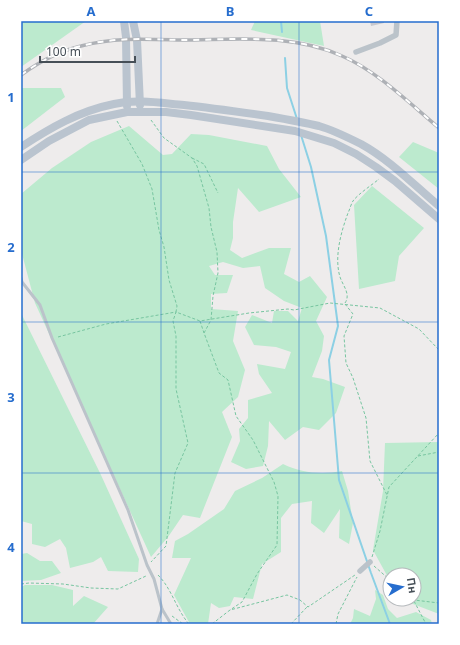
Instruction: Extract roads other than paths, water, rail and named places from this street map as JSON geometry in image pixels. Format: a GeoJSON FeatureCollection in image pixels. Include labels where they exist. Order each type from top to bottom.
{"type":"FeatureCollection","features":[{"type":"Feature","properties":{"kind":"main road"},"geometry":{"type":"LineString","coordinates":[[124,21],[126,37],[127,112]]}},
{"type":"Feature","properties":{"kind":"main road"},"geometry":{"type":"LineString","coordinates":[[133,21],[137,40],[141,112]]}},
{"type":"Feature","properties":{"kind":"main road"},"geometry":{"type":"LineString","coordinates":[[21,147],[43,132],[86,111],[127,102],[140,101],[206,107],[298,121],[319,126],[338,133],[362,145],[381,157],[439,206]]}},
{"type":"Feature","properties":{"kind":"main road"},"geometry":{"type":"LineString","coordinates":[[21,160],[49,141],[89,120],[127,112],[166,112],[191,115],[295,131],[334,142],[376,167],[395,181],[439,219]]}},
{"type":"Feature","properties":{"kind":"street"},"geometry":{"type":"LineString","coordinates":[[356,52],[396,35],[397,21]]}},
{"type":"Feature","properties":{"kind":"street"},"geometry":{"type":"LineString","coordinates":[[360,571],[370,562]]}},
{"type":"Feature","properties":{"kind":"lane"},"geometry":{"type":"LineString","coordinates":[[21,278],[22,282],[40,305],[52,338],[128,510],[147,565],[154,579],[162,609],[171,624]]}},
{"type":"Feature","properties":{"kind":"lane"},"geometry":{"type":"LineString","coordinates":[[157,624],[162,609]]}},
{"type":"Feature","properties":{"kind":"waterway"},"geometry":{"type":"LineString","coordinates":[[281,21],[282,32]]}},
{"type":"Feature","properties":{"kind":"waterway"},"geometry":{"type":"LineString","coordinates":[[285,58],[287,88],[297,119]]}},
{"type":"Feature","properties":{"kind":"waterway"},"geometry":{"type":"LineString","coordinates":[[301,135],[311,167],[326,236],[338,326],[329,360],[339,480],[390,624]]}},
{"type":"Feature","properties":{"kind":"railway"},"geometry":{"type":"LineString","coordinates":[[21,75],[42,61],[57,54],[81,46],[105,41],[143,39],[262,39],[283,41],[323,49],[355,62],[392,88],[439,128]]}}]}
